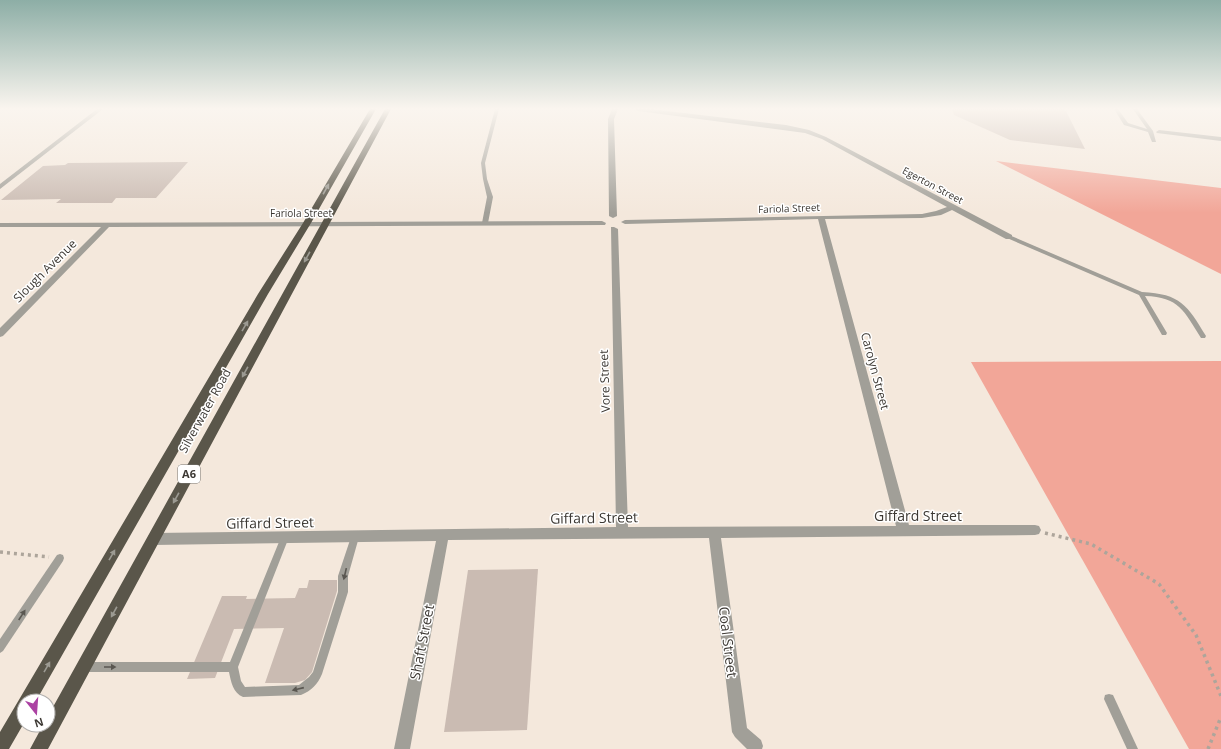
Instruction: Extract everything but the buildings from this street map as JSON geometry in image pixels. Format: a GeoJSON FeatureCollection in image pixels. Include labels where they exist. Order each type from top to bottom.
{"type":"FeatureCollection","features":[{"type":"Feature","properties":{"kind":"highway","name":"Silverwater Road"},"geometry":{"type":"LineString","coordinates":[[32,693],[263,294],[307,223],[353,144]]}},
{"type":"Feature","properties":{"kind":"highway","name":"Silverwater Road"},"geometry":{"type":"LineString","coordinates":[[39,749],[369,144]]}},
{"type":"Feature","properties":{"kind":"highway"},"geometry":{"type":"LineString","coordinates":[[0,748],[16,721]]}},
{"type":"Feature","properties":{"kind":"street"},"geometry":{"type":"LineString","coordinates":[[0,186],[55,144]]}},
{"type":"Feature","properties":{"kind":"street"},"geometry":{"type":"LineString","coordinates":[[612,144],[613,216]]}},
{"type":"Feature","properties":{"kind":"street","name":"Egerton Street"},"geometry":{"type":"LineString","coordinates":[[835,144],[1009,237]]}},
{"type":"Feature","properties":{"kind":"street","name":"Fariola Street"},"geometry":{"type":"LineString","coordinates":[[625,222],[931,215],[952,207]]}},
{"type":"Feature","properties":{"kind":"street"},"geometry":{"type":"LineString","coordinates":[[613,216],[620,217],[625,222],[621,228],[607,228],[602,223],[604,219],[613,216]]}},
{"type":"Feature","properties":{"kind":"street","name":"Carolyn Street"},"geometry":{"type":"LineString","coordinates":[[821,217],[904,531]]}},
{"type":"Feature","properties":{"kind":"street","name":"Fariola Street"},"geometry":{"type":"LineString","coordinates":[[0,225],[602,223]]}},
{"type":"Feature","properties":{"kind":"street","name":"Slough Avenue"},"geometry":{"type":"LineString","coordinates":[[0,334],[107,225]]}},
{"type":"Feature","properties":{"kind":"street","name":"Vore Street"},"geometry":{"type":"LineString","coordinates":[[614,229],[622,533]]}},
{"type":"Feature","properties":{"kind":"street","name":"Giffard Street"},"geometry":{"type":"LineString","coordinates":[[153,539],[714,532],[1035,530]]}},
{"type":"Feature","properties":{"kind":"street","name":"Coal Street"},"geometry":{"type":"LineString","coordinates":[[714,532],[740,732],[758,747]]}},
{"type":"Feature","properties":{"kind":"street","name":"Shaft Street"},"geometry":{"type":"LineString","coordinates":[[402,749],[443,536]]}},
{"type":"Feature","properties":{"kind":"lane"},"geometry":{"type":"LineString","coordinates":[[485,223],[490,197],[485,179],[483,163],[488,144]]}},
{"type":"Feature","properties":{"kind":"lane"},"geometry":{"type":"LineString","coordinates":[[1009,237],[1141,294],[1164,296],[1176,300],[1187,309],[1203,336]]}},
{"type":"Feature","properties":{"kind":"lane"},"geometry":{"type":"LineString","coordinates":[[1141,294],[1164,333]]}},
{"type":"Feature","properties":{"kind":"lane"},"geometry":{"type":"LineString","coordinates":[[285,537],[233,667],[236,685],[243,692],[301,690],[313,681],[317,674],[343,592],[344,576],[355,537]]}},
{"type":"Feature","properties":{"kind":"lane"},"geometry":{"type":"LineString","coordinates":[[0,648],[60,558]]}},
{"type":"Feature","properties":{"kind":"lane"},"geometry":{"type":"LineString","coordinates":[[84,667],[233,667]]}},
{"type":"Feature","properties":{"kind":"lane"},"geometry":{"type":"LineString","coordinates":[[1109,699],[1133,749]]}},
{"type":"Feature","properties":{"kind":"path"},"geometry":{"type":"LineString","coordinates":[[1035,530],[1091,544],[1159,584],[1196,635],[1221,696]]}},
{"type":"Feature","properties":{"kind":"path"},"geometry":{"type":"LineString","coordinates":[[0,552],[60,558]]}},
{"type":"Feature","properties":{"kind":"path"},"geometry":{"type":"LineString","coordinates":[[1208,749],[1221,717]]}},
{"type":"Feature","properties":{"kind":"shaded area"},"geometry":{"type":"Polygon","coordinates":[[[996,161],[1221,188],[1221,274],[996,161]]]}},
{"type":"Feature","properties":{"kind":"shaded area"},"geometry":{"type":"Polygon","coordinates":[[[1221,361],[1221,749],[1189,749],[971,362],[1221,361]]]}}]}
